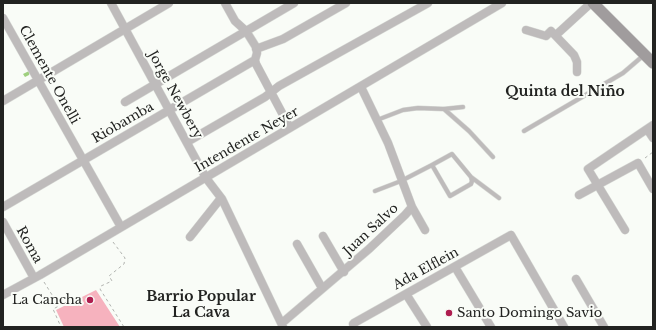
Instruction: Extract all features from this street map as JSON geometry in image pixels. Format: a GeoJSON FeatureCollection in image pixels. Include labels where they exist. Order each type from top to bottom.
{"type":"FeatureCollection","features":[{"type":"Feature","properties":{"kind":"main road"},"geometry":{"type":"LineString","coordinates":[[592,3],[653,63]]}},
{"type":"Feature","properties":{"kind":"street","name":"Jorge Newbery"},"geometry":{"type":"LineString","coordinates":[[111,3],[206,178],[221,198],[283,325]]}},
{"type":"Feature","properties":{"kind":"street"},"geometry":{"type":"LineString","coordinates":[[3,101],[169,3]]}},
{"type":"Feature","properties":{"kind":"street"},"geometry":{"type":"LineString","coordinates":[[225,3],[236,21],[246,31],[256,49],[256,64],[290,128]]}},
{"type":"Feature","properties":{"kind":"street"},"geometry":{"type":"LineString","coordinates":[[125,102],[294,3]]}},
{"type":"Feature","properties":{"kind":"street"},"geometry":{"type":"LineString","coordinates":[[256,49],[282,39],[346,3]]}},
{"type":"Feature","properties":{"kind":"street"},"geometry":{"type":"LineString","coordinates":[[187,142],[265,97],[279,86],[428,3]]}},
{"type":"Feature","properties":{"kind":"street","name":"Intendente Neyer"},"geometry":{"type":"LineString","coordinates":[[3,294],[37,277],[502,3]]}},
{"type":"Feature","properties":{"kind":"street"},"geometry":{"type":"LineString","coordinates":[[556,35],[592,3]]}},
{"type":"Feature","properties":{"kind":"street","name":"Clemente Onelli"},"geometry":{"type":"LineString","coordinates":[[3,18],[121,227]]}},
{"type":"Feature","properties":{"kind":"street"},"geometry":{"type":"LineString","coordinates":[[526,30],[546,36],[551,31],[556,35],[574,55],[577,62],[577,72]]}},
{"type":"Feature","properties":{"kind":"street","name":"Riobamba"},"geometry":{"type":"LineString","coordinates":[[3,207],[255,60]]}},
{"type":"Feature","properties":{"kind":"street","name":"Juan Salvo"},"geometry":{"type":"LineString","coordinates":[[283,325],[322,288],[344,272],[375,244],[412,207],[388,143],[361,87]]}},
{"type":"Feature","properties":{"kind":"street"},"geometry":{"type":"LineString","coordinates":[[625,230],[599,185],[588,171],[589,167],[650,127],[653,138]]}},
{"type":"Feature","properties":{"kind":"street"},"geometry":{"type":"LineString","coordinates":[[579,195],[638,163],[653,189]]}},
{"type":"Feature","properties":{"kind":"street"},"geometry":{"type":"LineString","coordinates":[[190,237],[221,198]]}},
{"type":"Feature","properties":{"kind":"street"},"geometry":{"type":"LineString","coordinates":[[412,207],[425,230]]}},
{"type":"Feature","properties":{"kind":"street","name":"Roma"},"geometry":{"type":"LineString","coordinates":[[3,222],[37,277]]}},
{"type":"Feature","properties":{"kind":"street","name":"Ada Elflein"},"geometry":{"type":"LineString","coordinates":[[353,325],[511,235],[564,327]]}},
{"type":"Feature","properties":{"kind":"street"},"geometry":{"type":"LineString","coordinates":[[323,236],[344,272]]}},
{"type":"Feature","properties":{"kind":"street"},"geometry":{"type":"LineString","coordinates":[[297,244],[322,288]]}},
{"type":"Feature","properties":{"kind":"street"},"geometry":{"type":"LineString","coordinates":[[454,267],[491,327]]}},
{"type":"Feature","properties":{"kind":"street"},"geometry":{"type":"LineString","coordinates":[[576,279],[604,327]]}},
{"type":"Feature","properties":{"kind":"street"},"geometry":{"type":"LineString","coordinates":[[406,294],[427,327]]}},
{"type":"Feature","properties":{"kind":"lane"},"geometry":{"type":"LineString","coordinates":[[524,131],[623,73],[645,55]]}},
{"type":"Feature","properties":{"kind":"lane"},"geometry":{"type":"LineString","coordinates":[[378,120],[403,110],[418,108],[444,109],[463,107]]}},
{"type":"Feature","properties":{"kind":"lane"},"geometry":{"type":"LineString","coordinates":[[444,109],[469,131],[493,157]]}},
{"type":"Feature","properties":{"kind":"lane"},"geometry":{"type":"LineString","coordinates":[[375,191],[401,181],[453,154],[471,177],[499,198]]}},
{"type":"Feature","properties":{"kind":"lane"},"geometry":{"type":"LineString","coordinates":[[432,165],[450,196],[471,184],[471,177]]}},
{"type":"Feature","properties":{"kind":"path"},"geometry":{"type":"LineString","coordinates":[[638,163],[653,152]]}},
{"type":"Feature","properties":{"kind":"path"},"geometry":{"type":"LineString","coordinates":[[108,235],[124,258],[124,264],[109,276],[112,282],[101,286],[100,289],[124,327]]}},
{"type":"Feature","properties":{"kind":"path"},"geometry":{"type":"LineString","coordinates":[[37,277],[59,306],[53,309],[61,327]]}},
{"type":"Feature","properties":{"kind":"shaded area","name":"La Cancha"},"geometry":{"type":"Polygon","coordinates":[[[96,290],[120,327],[64,327],[56,310],[96,290]]]}},
{"type":"Feature","properties":{"kind":"building"},"geometry":{"type":"Polygon","coordinates":[[[29,71],[29,75],[25,77],[23,74],[29,71]]]}},
{"type":"Feature","properties":{"kind":"place","name":"La Cancha"},"geometry":{"type":"Point","coordinates":[90,300]}},
{"type":"Feature","properties":{"kind":"place","name":"Santo Domingo Savio"},"geometry":{"type":"Point","coordinates":[449,313]}},
{"type":"Feature","properties":{"kind":"district","name":"Quinta del Niño"},"geometry":{"type":"Point","coordinates":[565,92]}},
{"type":"Feature","properties":{"kind":"district","name":"Barrio Popular La Cava"},"geometry":{"type":"Point","coordinates":[201,306]}}]}
